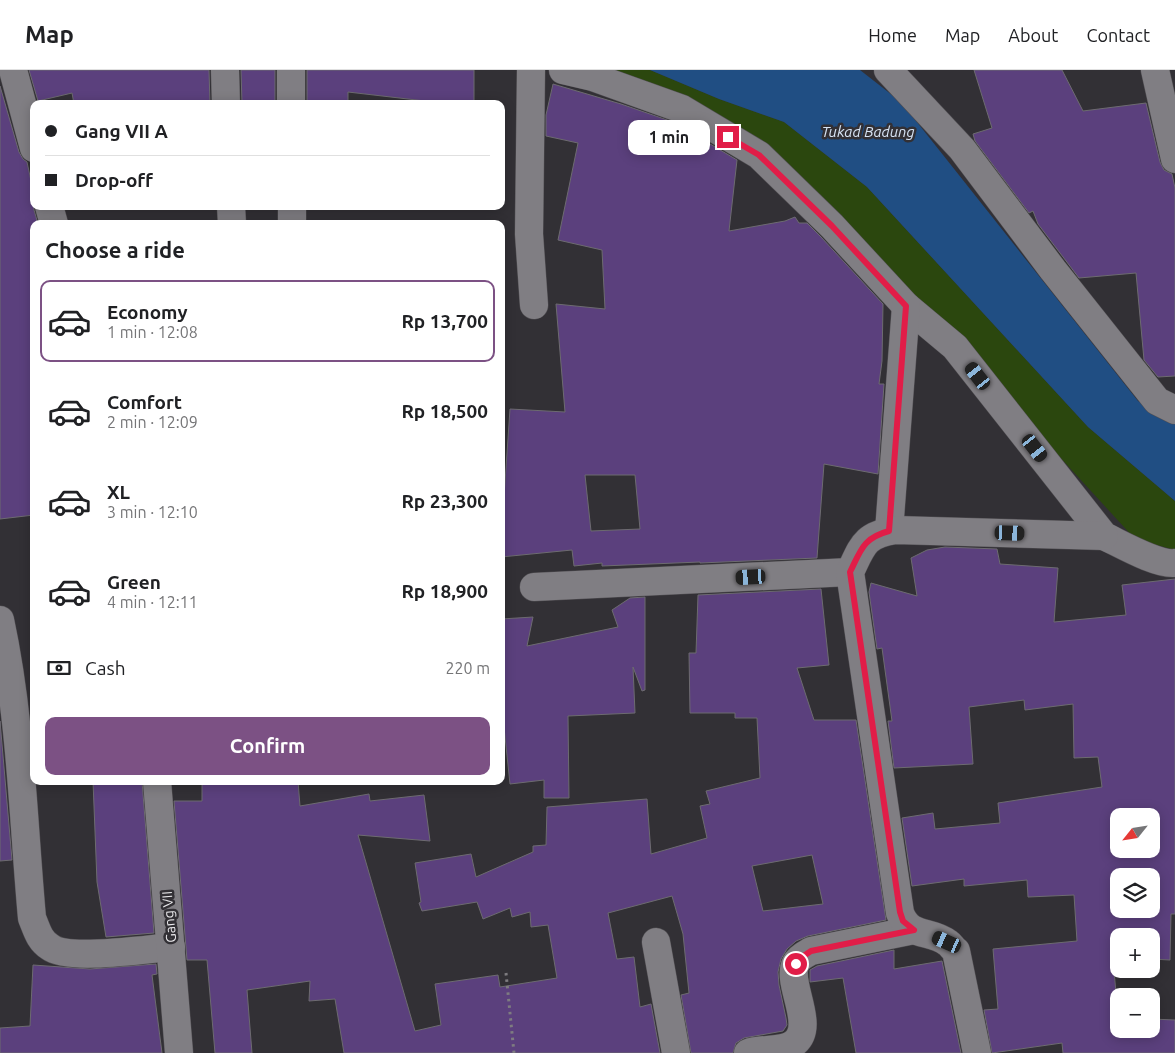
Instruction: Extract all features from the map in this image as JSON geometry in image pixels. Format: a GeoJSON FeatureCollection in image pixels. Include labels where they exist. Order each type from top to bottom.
{"type":"FeatureCollection","features":[{"type":"Feature","properties":{"kind":"street"},"geometry":{"type":"LineString","coordinates":[[13,70],[30,133]]}},
{"type":"Feature","properties":{"kind":"street"},"geometry":{"type":"LineString","coordinates":[[225,70],[226,100]]}},
{"type":"Feature","properties":{"kind":"street"},"geometry":{"type":"LineString","coordinates":[[291,70],[291,100]]}},
{"type":"Feature","properties":{"kind":"street"},"geometry":{"type":"LineString","coordinates":[[531,70],[529,234],[534,305]]}},
{"type":"Feature","properties":{"kind":"street"},"geometry":{"type":"LineString","coordinates":[[562,70],[593,77],[682,109],[759,155],[832,226],[906,306],[955,347],[1104,536]]}},
{"type":"Feature","properties":{"kind":"street"},"geometry":{"type":"LineString","coordinates":[[888,70],[962,150],[1053,270],[1157,401],[1175,410]]}},
{"type":"Feature","properties":{"kind":"street"},"geometry":{"type":"LineString","coordinates":[[1155,70],[1175,158]]}},
{"type":"Feature","properties":{"kind":"street"},"geometry":{"type":"LineString","coordinates":[[889,531],[906,306]]}},
{"type":"Feature","properties":{"kind":"street"},"geometry":{"type":"LineString","coordinates":[[977,1053],[956,952],[947,942],[914,930],[903,921],[900,912],[850,572],[866,541],[876,534],[896,530],[1104,536],[1140,553],[1175,564]]}},
{"type":"Feature","properties":{"kind":"street"},"geometry":{"type":"LineString","coordinates":[[534,587],[850,572]]}},
{"type":"Feature","properties":{"kind":"street"},"geometry":{"type":"LineString","coordinates":[[0,620],[10,665],[20,753],[32,918],[40,938],[51,948],[70,954],[171,947]]}},
{"type":"Feature","properties":{"kind":"street","name":"Gang VII"},"geometry":{"type":"LineString","coordinates":[[157,785],[179,1053]]}},
{"type":"Feature","properties":{"kind":"street"},"geometry":{"type":"LineString","coordinates":[[748,1053],[788,1046],[795,1043],[801,1032],[802,1018],[794,970],[799,959],[811,951],[914,930]]}},
{"type":"Feature","properties":{"kind":"street"},"geometry":{"type":"LineString","coordinates":[[656,942],[676,1053]]}},
{"type":"Feature","properties":{"kind":"path"},"geometry":{"type":"LineString","coordinates":[[506,973],[514,1053]]}},
{"type":"Feature","properties":{"kind":"green space"},"geometry":{"type":"Polygon","coordinates":[[[582,70],[650,70],[719,99],[784,122],[867,187],[1088,427],[1175,501],[1175,550],[1135,539],[1003,395],[779,165],[582,70]]]}},
{"type":"Feature","properties":{"kind":"water","name":"Tukad Badung"},"geometry":{"type":"Polygon","coordinates":[[[650,70],[860,70],[901,102],[1138,401],[1175,423],[1175,501],[1088,427],[867,187],[784,122],[719,99],[650,70]]]}},
{"type":"Feature","properties":{"kind":"building"},"geometry":{"type":"Polygon","coordinates":[[[29,70],[209,70],[210,100],[73,100],[72,93],[38,100],[29,70]]]}},
{"type":"Feature","properties":{"kind":"building"},"geometry":{"type":"Polygon","coordinates":[[[241,70],[275,70],[275,100],[242,100],[241,70]]]}},
{"type":"Feature","properties":{"kind":"building"},"geometry":{"type":"Polygon","coordinates":[[[307,70],[474,70],[474,100],[416,100],[348,92],[348,100],[307,100],[307,70]]]}},
{"type":"Feature","properties":{"kind":"building"},"geometry":{"type":"Polygon","coordinates":[[[974,70],[1062,70],[1083,111],[1146,103],[1160,162],[1164,170],[1172,174],[1175,188],[1175,376],[1158,377],[1144,360],[1136,273],[1079,278],[1038,224],[1033,211],[1029,213],[975,141],[973,134],[992,128],[974,70]]]}},
{"type":"Feature","properties":{"kind":"building"},"geometry":{"type":"Polygon","coordinates":[[[553,84],[673,122],[737,160],[729,231],[785,221],[795,217],[799,223],[807,223],[883,304],[882,361],[879,384],[884,384],[878,474],[824,464],[817,558],[602,566],[602,563],[574,566],[572,550],[505,557],[505,482],[510,409],[565,412],[556,304],[605,309],[602,250],[558,240],[578,143],[546,136],[546,115],[553,84]],[[585,475],[591,531],[640,529],[635,475],[585,475]]]}},
{"type":"Feature","properties":{"kind":"building"},"geometry":{"type":"Polygon","coordinates":[[[0,86],[19,152],[27,162],[30,176],[30,210],[34,210],[37,220],[30,220],[30,515],[0,519],[0,86]]]}},
{"type":"Feature","properties":{"kind":"building"},"geometry":{"type":"Polygon","coordinates":[[[945,547],[997,549],[1000,564],[1058,568],[1054,622],[1126,615],[1122,585],[1175,579],[1175,914],[1171,914],[1170,960],[1160,959],[1160,928],[1110,928],[1110,978],[1115,978],[1116,988],[1110,988],[1110,1038],[1160,1038],[1160,1019],[1175,1020],[1175,1053],[1063,1053],[1062,1043],[992,1053],[984,1010],[998,1009],[993,949],[1077,941],[1074,895],[1028,897],[1027,880],[964,886],[964,879],[912,886],[902,818],[933,813],[935,829],[1000,823],[998,803],[1102,787],[1098,757],[1074,758],[1073,704],[1025,710],[1024,700],[969,707],[973,764],[894,768],[888,721],[892,721],[882,648],[877,649],[869,592],[871,583],[917,596],[911,558],[927,550],[945,547]]]}},
{"type":"Feature","properties":{"kind":"building"},"geometry":{"type":"Polygon","coordinates":[[[821,589],[829,665],[797,668],[814,720],[856,720],[886,920],[808,936],[796,941],[787,949],[781,959],[778,972],[787,1025],[783,1031],[744,1038],[736,1043],[733,1053],[691,1053],[681,995],[689,993],[683,934],[672,896],[608,913],[617,959],[634,957],[640,1007],[651,1004],[660,1053],[344,1053],[335,999],[309,1001],[310,981],[247,990],[252,1053],[215,1053],[207,960],[187,960],[174,801],[202,801],[202,785],[298,785],[300,806],[369,794],[370,801],[424,795],[430,841],[358,835],[415,1031],[441,1025],[435,984],[498,975],[500,987],[557,978],[548,925],[531,927],[530,912],[512,917],[510,908],[483,919],[477,902],[422,911],[419,903],[421,902],[415,863],[471,854],[476,877],[533,852],[533,846],[546,845],[547,807],[647,799],[651,854],[707,838],[700,806],[710,804],[706,791],[760,778],[757,718],[735,718],[735,713],[690,713],[689,653],[696,653],[698,595],[821,589]],[[812,855],[752,866],[763,911],[823,904],[812,855]]]}},
{"type":"Feature","properties":{"kind":"building"},"geometry":{"type":"Polygon","coordinates":[[[645,597],[645,690],[642,691],[633,667],[635,713],[568,716],[569,798],[544,798],[544,780],[510,784],[505,736],[505,619],[533,617],[527,646],[618,627],[612,610],[630,598],[645,597]]]}},
{"type":"Feature","properties":{"kind":"building"},"geometry":{"type":"Polygon","coordinates":[[[0,721],[12,860],[0,861],[0,721]]]}},
{"type":"Feature","properties":{"kind":"building"},"geometry":{"type":"Polygon","coordinates":[[[93,785],[142,785],[154,933],[106,937],[97,882],[93,785]]]}},
{"type":"Feature","properties":{"kind":"building"},"geometry":{"type":"Polygon","coordinates":[[[894,950],[894,969],[942,961],[961,1053],[856,1053],[843,978],[810,982],[810,970],[817,966],[894,950]]]}},
{"type":"Feature","properties":{"kind":"building"},"geometry":{"type":"Polygon","coordinates":[[[156,964],[157,974],[152,975],[162,1053],[0,1053],[0,1028],[30,1026],[33,965],[90,969],[156,964]]]}},
{"type":"Feature","properties":{"kind":"route"},"geometry":{"type":"LineString","coordinates":[[728,137],[759,155],[832,226],[906,306],[889,531],[876,534],[866,541],[850,572],[900,912],[903,921],[914,930],[811,951],[799,959],[796,964]]}}]}
